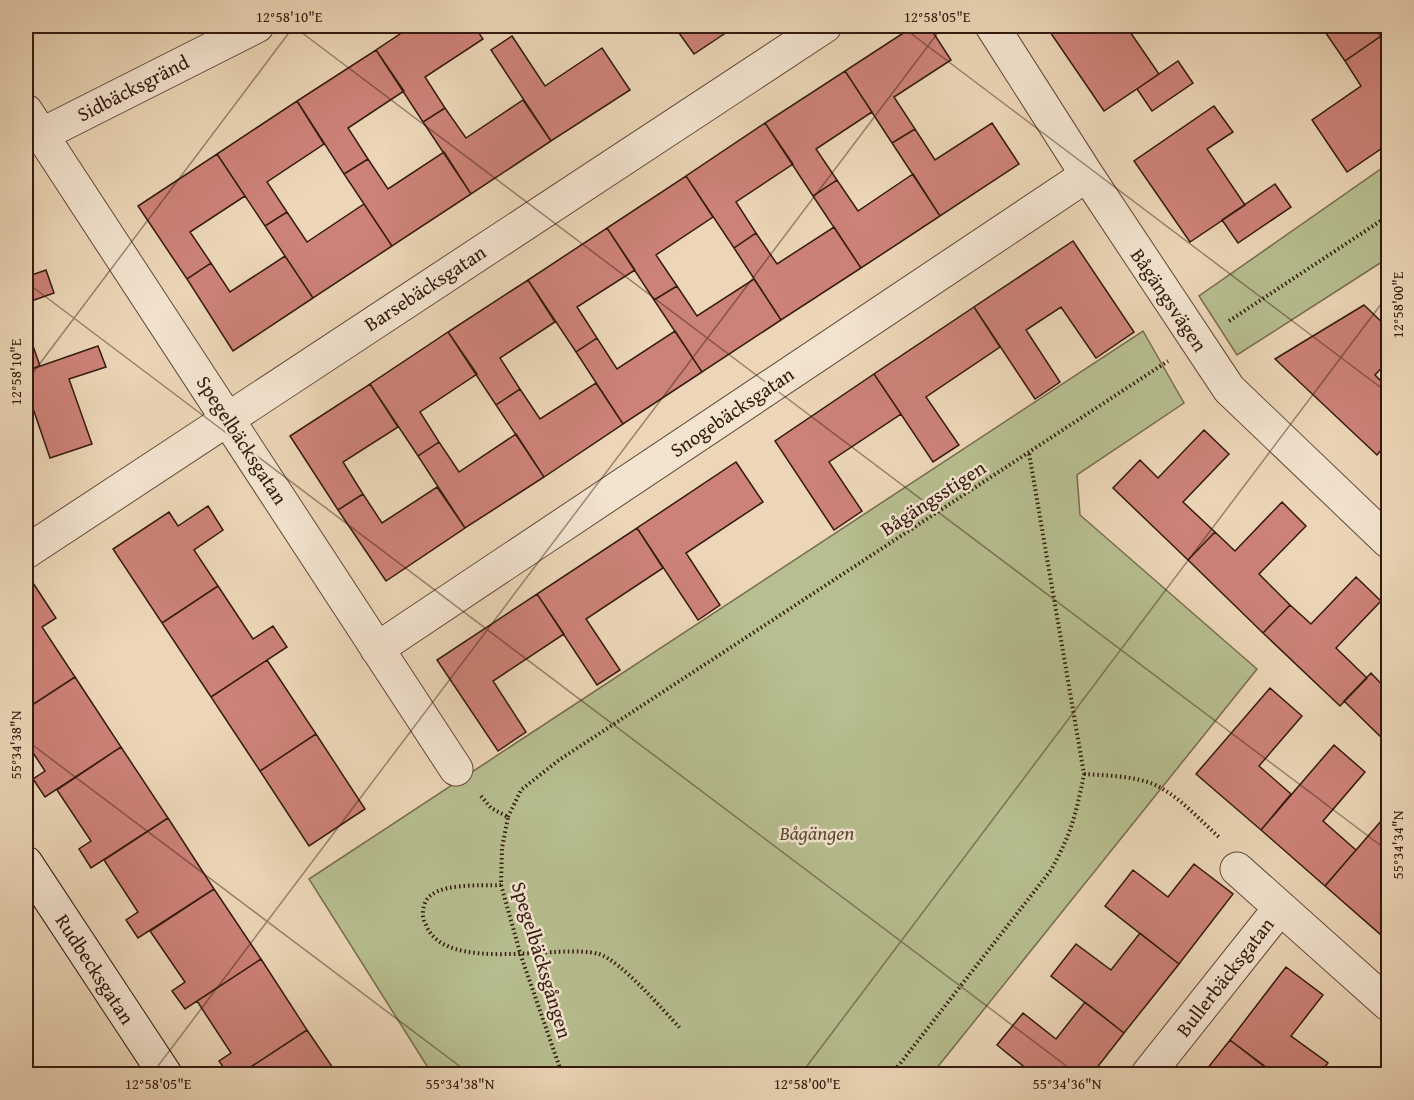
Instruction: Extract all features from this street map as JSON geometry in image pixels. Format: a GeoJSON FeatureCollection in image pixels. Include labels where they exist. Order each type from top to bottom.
{"type":"FeatureCollection","features":[{"type":"Feature","properties":{"kind":"street","name":"Sidbäcksgränd"},"geometry":{"type":"LineString","coordinates":[[33,123],[257,26]]}},
{"type":"Feature","properties":{"kind":"street","name":"Barsebäcksgatan"},"geometry":{"type":"LineString","coordinates":[[26,552],[825,26]]}},
{"type":"Feature","properties":{"kind":"street","name":"Bågängsvägen"},"geometry":{"type":"LineString","coordinates":[[992,26],[1087,175],[1229,389],[1389,541]]}},
{"type":"Feature","properties":{"kind":"street","name":"Spegelbäcksgatan"},"geometry":{"type":"LineString","coordinates":[[33,123],[456,769]]}},
{"type":"Feature","properties":{"kind":"street","name":"Snogebäcksgatan"},"geometry":{"type":"LineString","coordinates":[[377,649],[1087,175]]}},
{"type":"Feature","properties":{"kind":"street","name":"Rudbecksgatan"},"geometry":{"type":"LineString","coordinates":[[26,863],[165,1074]]}},
{"type":"Feature","properties":{"kind":"street"},"geometry":{"type":"LineString","coordinates":[[1237,869],[1389,1004]]}},
{"type":"Feature","properties":{"kind":"street","name":"Bullerbäcksgatan"},"geometry":{"type":"LineString","coordinates":[[1148,1074],[1280,908]]}},
{"type":"Feature","properties":{"kind":"path","name":"Bågängsstigen"},"geometry":{"type":"LineString","coordinates":[[508,817],[521,790],[560,760],[1389,216]]}},
{"type":"Feature","properties":{"kind":"path"},"geometry":{"type":"LineString","coordinates":[[892,1074],[1051,870],[1070,836],[1084,774],[1029,453]]}},
{"type":"Feature","properties":{"kind":"path"},"geometry":{"type":"LineString","coordinates":[[456,769],[491,808],[508,817]]}},
{"type":"Feature","properties":{"kind":"path"},"geometry":{"type":"LineString","coordinates":[[1084,774],[1129,778],[1146,782],[1166,791],[1222,839],[1237,869]]}},
{"type":"Feature","properties":{"kind":"path","name":"Spegelbäcksgången"},"geometry":{"type":"LineString","coordinates":[[508,817],[502,848],[501,885],[521,956],[562,1074]]}},
{"type":"Feature","properties":{"kind":"path"},"geometry":{"type":"LineString","coordinates":[[501,885],[436,890],[427,898],[422,909],[428,931],[437,941],[488,955],[521,956],[574,950],[601,955],[627,974],[680,1028]]}},
{"type":"Feature","properties":{"kind":"green space"},"geometry":{"type":"Polygon","coordinates":[[[1388,164],[1388,258],[1237,355],[1199,296],[1388,164]]]}},
{"type":"Feature","properties":{"kind":"green space","name":"Bågängen"},"geometry":{"type":"Polygon","coordinates":[[[1143,331],[1184,403],[1077,475],[1080,515],[1257,669],[932,1074],[432,1074],[309,879],[1143,331]]]}},
{"type":"Feature","properties":{"kind":"building"},"geometry":{"type":"Polygon","coordinates":[[[412,26],[474,26],[483,39],[425,77],[445,108],[423,122],[376,50],[412,26]]]}},
{"type":"Feature","properties":{"kind":"building"},"geometry":{"type":"Polygon","coordinates":[[[674,26],[736,26],[694,54],[674,26]]]}},
{"type":"Feature","properties":{"kind":"building"},"geometry":{"type":"Polygon","coordinates":[[[914,26],[929,26],[951,60],[894,97],[915,129],[892,143],[845,71],[914,26]]]}},
{"type":"Feature","properties":{"kind":"building"},"geometry":{"type":"Polygon","coordinates":[[[1054,26],[1126,26],[1159,74],[1104,111],[1048,29],[1054,26]]]}},
{"type":"Feature","properties":{"kind":"building"},"geometry":{"type":"Polygon","coordinates":[[[1321,26],[1374,26],[1381,36],[1345,61],[1321,26]]]}},
{"type":"Feature","properties":{"kind":"building"},"geometry":{"type":"Polygon","coordinates":[[[512,36],[545,86],[602,48],[630,90],[551,141],[491,50],[512,36]]]}},
{"type":"Feature","properties":{"kind":"building"},"geometry":{"type":"Polygon","coordinates":[[[1381,36],[1388,47],[1388,144],[1347,172],[1312,120],[1361,86],[1345,61],[1381,36]]]}},
{"type":"Feature","properties":{"kind":"building"},"geometry":{"type":"Polygon","coordinates":[[[376,50],[404,91],[348,128],[368,159],[344,174],[297,101],[376,50]]]}},
{"type":"Feature","properties":{"kind":"building"},"geometry":{"type":"Polygon","coordinates":[[[1178,61],[1193,83],[1152,111],[1137,89],[1178,61]]]}},
{"type":"Feature","properties":{"kind":"building"},"geometry":{"type":"Polygon","coordinates":[[[845,71],[872,112],[816,149],[837,180],[813,196],[765,123],[845,71]]]}},
{"type":"Feature","properties":{"kind":"building"},"geometry":{"type":"Polygon","coordinates":[[[523,100],[551,141],[471,194],[423,122],[445,108],[466,138],[523,100]]]}},
{"type":"Feature","properties":{"kind":"building"},"geometry":{"type":"Polygon","coordinates":[[[297,101],[324,144],[267,182],[287,212],[265,226],[217,154],[297,101]]]}},
{"type":"Feature","properties":{"kind":"building"},"geometry":{"type":"Polygon","coordinates":[[[1214,106],[1233,132],[1207,149],[1245,205],[1190,242],[1134,161],[1214,106]]]}},
{"type":"Feature","properties":{"kind":"building"},"geometry":{"type":"Polygon","coordinates":[[[765,123],[793,164],[736,202],[756,233],[734,248],[686,176],[765,123]]]}},
{"type":"Feature","properties":{"kind":"building"},"geometry":{"type":"Polygon","coordinates":[[[992,123],[1019,164],[940,216],[892,143],[915,129],[935,160],[992,123]]]}},
{"type":"Feature","properties":{"kind":"building"},"geometry":{"type":"Polygon","coordinates":[[[444,152],[471,194],[392,246],[344,174],[368,159],[388,189],[444,152]]]}},
{"type":"Feature","properties":{"kind":"building"},"geometry":{"type":"Polygon","coordinates":[[[217,154],[245,196],[190,232],[211,263],[187,279],[138,206],[217,154]]]}},
{"type":"Feature","properties":{"kind":"building"},"geometry":{"type":"Polygon","coordinates":[[[913,174],[940,216],[861,268],[813,196],[837,180],[858,211],[913,174]]]}},
{"type":"Feature","properties":{"kind":"building"},"geometry":{"type":"Polygon","coordinates":[[[686,176],[713,217],[656,255],[677,286],[654,300],[607,228],[686,176]]]}},
{"type":"Feature","properties":{"kind":"building"},"geometry":{"type":"Polygon","coordinates":[[[1275,184],[1291,207],[1238,243],[1222,220],[1275,184]]]}},
{"type":"Feature","properties":{"kind":"building"},"geometry":{"type":"Polygon","coordinates":[[[364,204],[392,246],[313,298],[265,226],[287,212],[307,242],[364,204]]]}},
{"type":"Feature","properties":{"kind":"building"},"geometry":{"type":"Polygon","coordinates":[[[834,227],[861,268],[781,320],[734,248],[756,233],[777,264],[834,227]]]}},
{"type":"Feature","properties":{"kind":"building"},"geometry":{"type":"Polygon","coordinates":[[[607,228],[635,270],[577,307],[597,338],[576,352],[528,280],[607,228]]]}},
{"type":"Feature","properties":{"kind":"building"},"geometry":{"type":"Polygon","coordinates":[[[1073,241],[1134,332],[1096,358],[1061,307],[1026,330],[1060,382],[1035,399],[974,307],[1073,241]]]}},
{"type":"Feature","properties":{"kind":"building"},"geometry":{"type":"Polygon","coordinates":[[[285,256],[313,298],[233,351],[187,279],[211,263],[230,292],[285,256]]]}},
{"type":"Feature","properties":{"kind":"building"},"geometry":{"type":"Polygon","coordinates":[[[46,270],[54,293],[26,303],[26,277],[46,270]]]}},
{"type":"Feature","properties":{"kind":"building"},"geometry":{"type":"Polygon","coordinates":[[[754,279],[781,320],[702,372],[654,300],[677,286],[697,316],[754,279]]]}},
{"type":"Feature","properties":{"kind":"building"},"geometry":{"type":"Polygon","coordinates":[[[528,280],[555,322],[500,358],[520,389],[496,405],[448,332],[528,280]]]}},
{"type":"Feature","properties":{"kind":"building"},"geometry":{"type":"Polygon","coordinates":[[[1364,305],[1388,328],[1388,361],[1375,375],[1388,388],[1388,442],[1377,455],[1275,359],[1364,305]]]}},
{"type":"Feature","properties":{"kind":"building"},"geometry":{"type":"Polygon","coordinates":[[[974,307],[1000,347],[926,397],[959,445],[933,462],[874,374],[974,307]]]}},
{"type":"Feature","properties":{"kind":"building"},"geometry":{"type":"Polygon","coordinates":[[[26,326],[40,366],[26,371],[26,326]]]}},
{"type":"Feature","properties":{"kind":"building"},"geometry":{"type":"Polygon","coordinates":[[[675,331],[702,372],[623,424],[576,352],[597,338],[617,369],[675,331]]]}},
{"type":"Feature","properties":{"kind":"building"},"geometry":{"type":"Polygon","coordinates":[[[448,332],[477,374],[420,412],[439,442],[418,456],[370,384],[448,332]]]}},
{"type":"Feature","properties":{"kind":"building"},"geometry":{"type":"Polygon","coordinates":[[[98,346],[106,367],[69,379],[92,444],[50,458],[26,388],[26,371],[98,346]]]}},
{"type":"Feature","properties":{"kind":"building"},"geometry":{"type":"Polygon","coordinates":[[[874,374],[901,414],[829,462],[862,511],[834,530],[775,441],[874,374]]]}},
{"type":"Feature","properties":{"kind":"building"},"geometry":{"type":"Polygon","coordinates":[[[596,383],[623,424],[544,477],[496,405],[520,389],[540,419],[596,383]]]}},
{"type":"Feature","properties":{"kind":"building"},"geometry":{"type":"Polygon","coordinates":[[[370,384],[398,427],[343,462],[363,494],[338,510],[290,436],[370,384]]]}},
{"type":"Feature","properties":{"kind":"building"},"geometry":{"type":"Polygon","coordinates":[[[1204,430],[1229,454],[1183,502],[1215,532],[1188,560],[1113,488],[1140,460],[1158,478],[1204,430]]]}},
{"type":"Feature","properties":{"kind":"building"},"geometry":{"type":"Polygon","coordinates":[[[516,434],[544,477],[465,528],[418,456],[439,442],[459,472],[516,434]]]}},
{"type":"Feature","properties":{"kind":"building"},"geometry":{"type":"Polygon","coordinates":[[[736,462],[763,502],[686,553],[720,605],[698,620],[637,528],[736,462]]]}},
{"type":"Feature","properties":{"kind":"building"},"geometry":{"type":"Polygon","coordinates":[[[437,487],[465,528],[386,581],[338,510],[363,494],[382,523],[437,487]]]}},
{"type":"Feature","properties":{"kind":"building"},"geometry":{"type":"Polygon","coordinates":[[[1282,502],[1306,526],[1259,574],[1290,605],[1263,633],[1188,560],[1215,532],[1235,551],[1282,502]]]}},
{"type":"Feature","properties":{"kind":"building"},"geometry":{"type":"Polygon","coordinates":[[[208,506],[223,530],[194,550],[218,586],[162,623],[113,549],[169,512],[178,526],[208,506]]]}},
{"type":"Feature","properties":{"kind":"building"},"geometry":{"type":"Polygon","coordinates":[[[637,528],[663,568],[586,619],[620,670],[597,685],[537,594],[637,528]]]}},
{"type":"Feature","properties":{"kind":"building"},"geometry":{"type":"Polygon","coordinates":[[[1356,577],[1381,601],[1336,648],[1367,678],[1340,706],[1263,633],[1290,605],[1311,624],[1356,577]]]}},
{"type":"Feature","properties":{"kind":"building"},"geometry":{"type":"Polygon","coordinates":[[[33,583],[56,618],[42,627],[75,677],[26,709],[26,588],[33,583]]]}},
{"type":"Feature","properties":{"kind":"building"},"geometry":{"type":"Polygon","coordinates":[[[218,586],[253,639],[273,626],[287,647],[211,697],[162,623],[218,586]]]}},
{"type":"Feature","properties":{"kind":"building"},"geometry":{"type":"Polygon","coordinates":[[[537,594],[564,634],[493,681],[526,732],[498,751],[437,660],[537,594]]]}},
{"type":"Feature","properties":{"kind":"building"},"geometry":{"type":"Polygon","coordinates":[[[267,660],[316,734],[260,771],[211,697],[267,660]]]}},
{"type":"Feature","properties":{"kind":"building"},"geometry":{"type":"Polygon","coordinates":[[[1371,673],[1388,691],[1388,744],[1344,701],[1371,673]]]}},
{"type":"Feature","properties":{"kind":"building"},"geometry":{"type":"Polygon","coordinates":[[[75,677],[121,747],[45,797],[33,779],[45,771],[26,742],[26,709],[75,677]]]}},
{"type":"Feature","properties":{"kind":"building"},"geometry":{"type":"Polygon","coordinates":[[[1270,688],[1302,716],[1259,766],[1291,794],[1261,830],[1196,774],[1270,688]]]}},
{"type":"Feature","properties":{"kind":"building"},"geometry":{"type":"Polygon","coordinates":[[[316,734],[365,809],[309,846],[260,771],[316,734]]]}},
{"type":"Feature","properties":{"kind":"building"},"geometry":{"type":"Polygon","coordinates":[[[1334,745],[1365,772],[1323,821],[1356,850],[1325,886],[1261,830],[1334,745]]]}},
{"type":"Feature","properties":{"kind":"building"},"geometry":{"type":"Polygon","coordinates":[[[121,747],[168,818],[91,868],[79,849],[91,841],[57,790],[121,747]]]}},
{"type":"Feature","properties":{"kind":"building"},"geometry":{"type":"Polygon","coordinates":[[[1388,813],[1388,941],[1325,886],[1388,813]]]}},
{"type":"Feature","properties":{"kind":"building"},"geometry":{"type":"Polygon","coordinates":[[[168,818],[214,889],[138,938],[126,920],[138,912],[104,860],[168,818]]]}},
{"type":"Feature","properties":{"kind":"building"},"geometry":{"type":"Polygon","coordinates":[[[1194,864],[1233,894],[1179,964],[1105,906],[1133,870],[1168,897],[1194,864]]]}},
{"type":"Feature","properties":{"kind":"building"},"geometry":{"type":"Polygon","coordinates":[[[214,889],[261,959],[185,1009],[172,991],[185,982],[150,931],[214,889]]]}},
{"type":"Feature","properties":{"kind":"building"},"geometry":{"type":"Polygon","coordinates":[[[1140,933],[1179,964],[1124,1033],[1051,976],[1076,944],[1111,970],[1140,933]]]}},
{"type":"Feature","properties":{"kind":"building"},"geometry":{"type":"Polygon","coordinates":[[[261,959],[307,1030],[240,1074],[228,1074],[219,1061],[231,1053],[197,1001],[261,959]]]}},
{"type":"Feature","properties":{"kind":"building"},"geometry":{"type":"Polygon","coordinates":[[[1286,967],[1323,995],[1291,1036],[1328,1063],[1319,1074],[1275,1074],[1230,1040],[1286,967]]]}},
{"type":"Feature","properties":{"kind":"building"},"geometry":{"type":"Polygon","coordinates":[[[1085,1002],[1124,1033],[1092,1074],[1033,1074],[997,1045],[1023,1013],[1056,1039],[1085,1002]]]}},
{"type":"Feature","properties":{"kind":"building"},"geometry":{"type":"Polygon","coordinates":[[[307,1030],[337,1074],[245,1074],[243,1072],[307,1030]]]}},
{"type":"Feature","properties":{"kind":"building"},"geometry":{"type":"Polygon","coordinates":[[[1230,1040],[1266,1068],[1261,1074],[1203,1074],[1230,1040]]]}}]}
